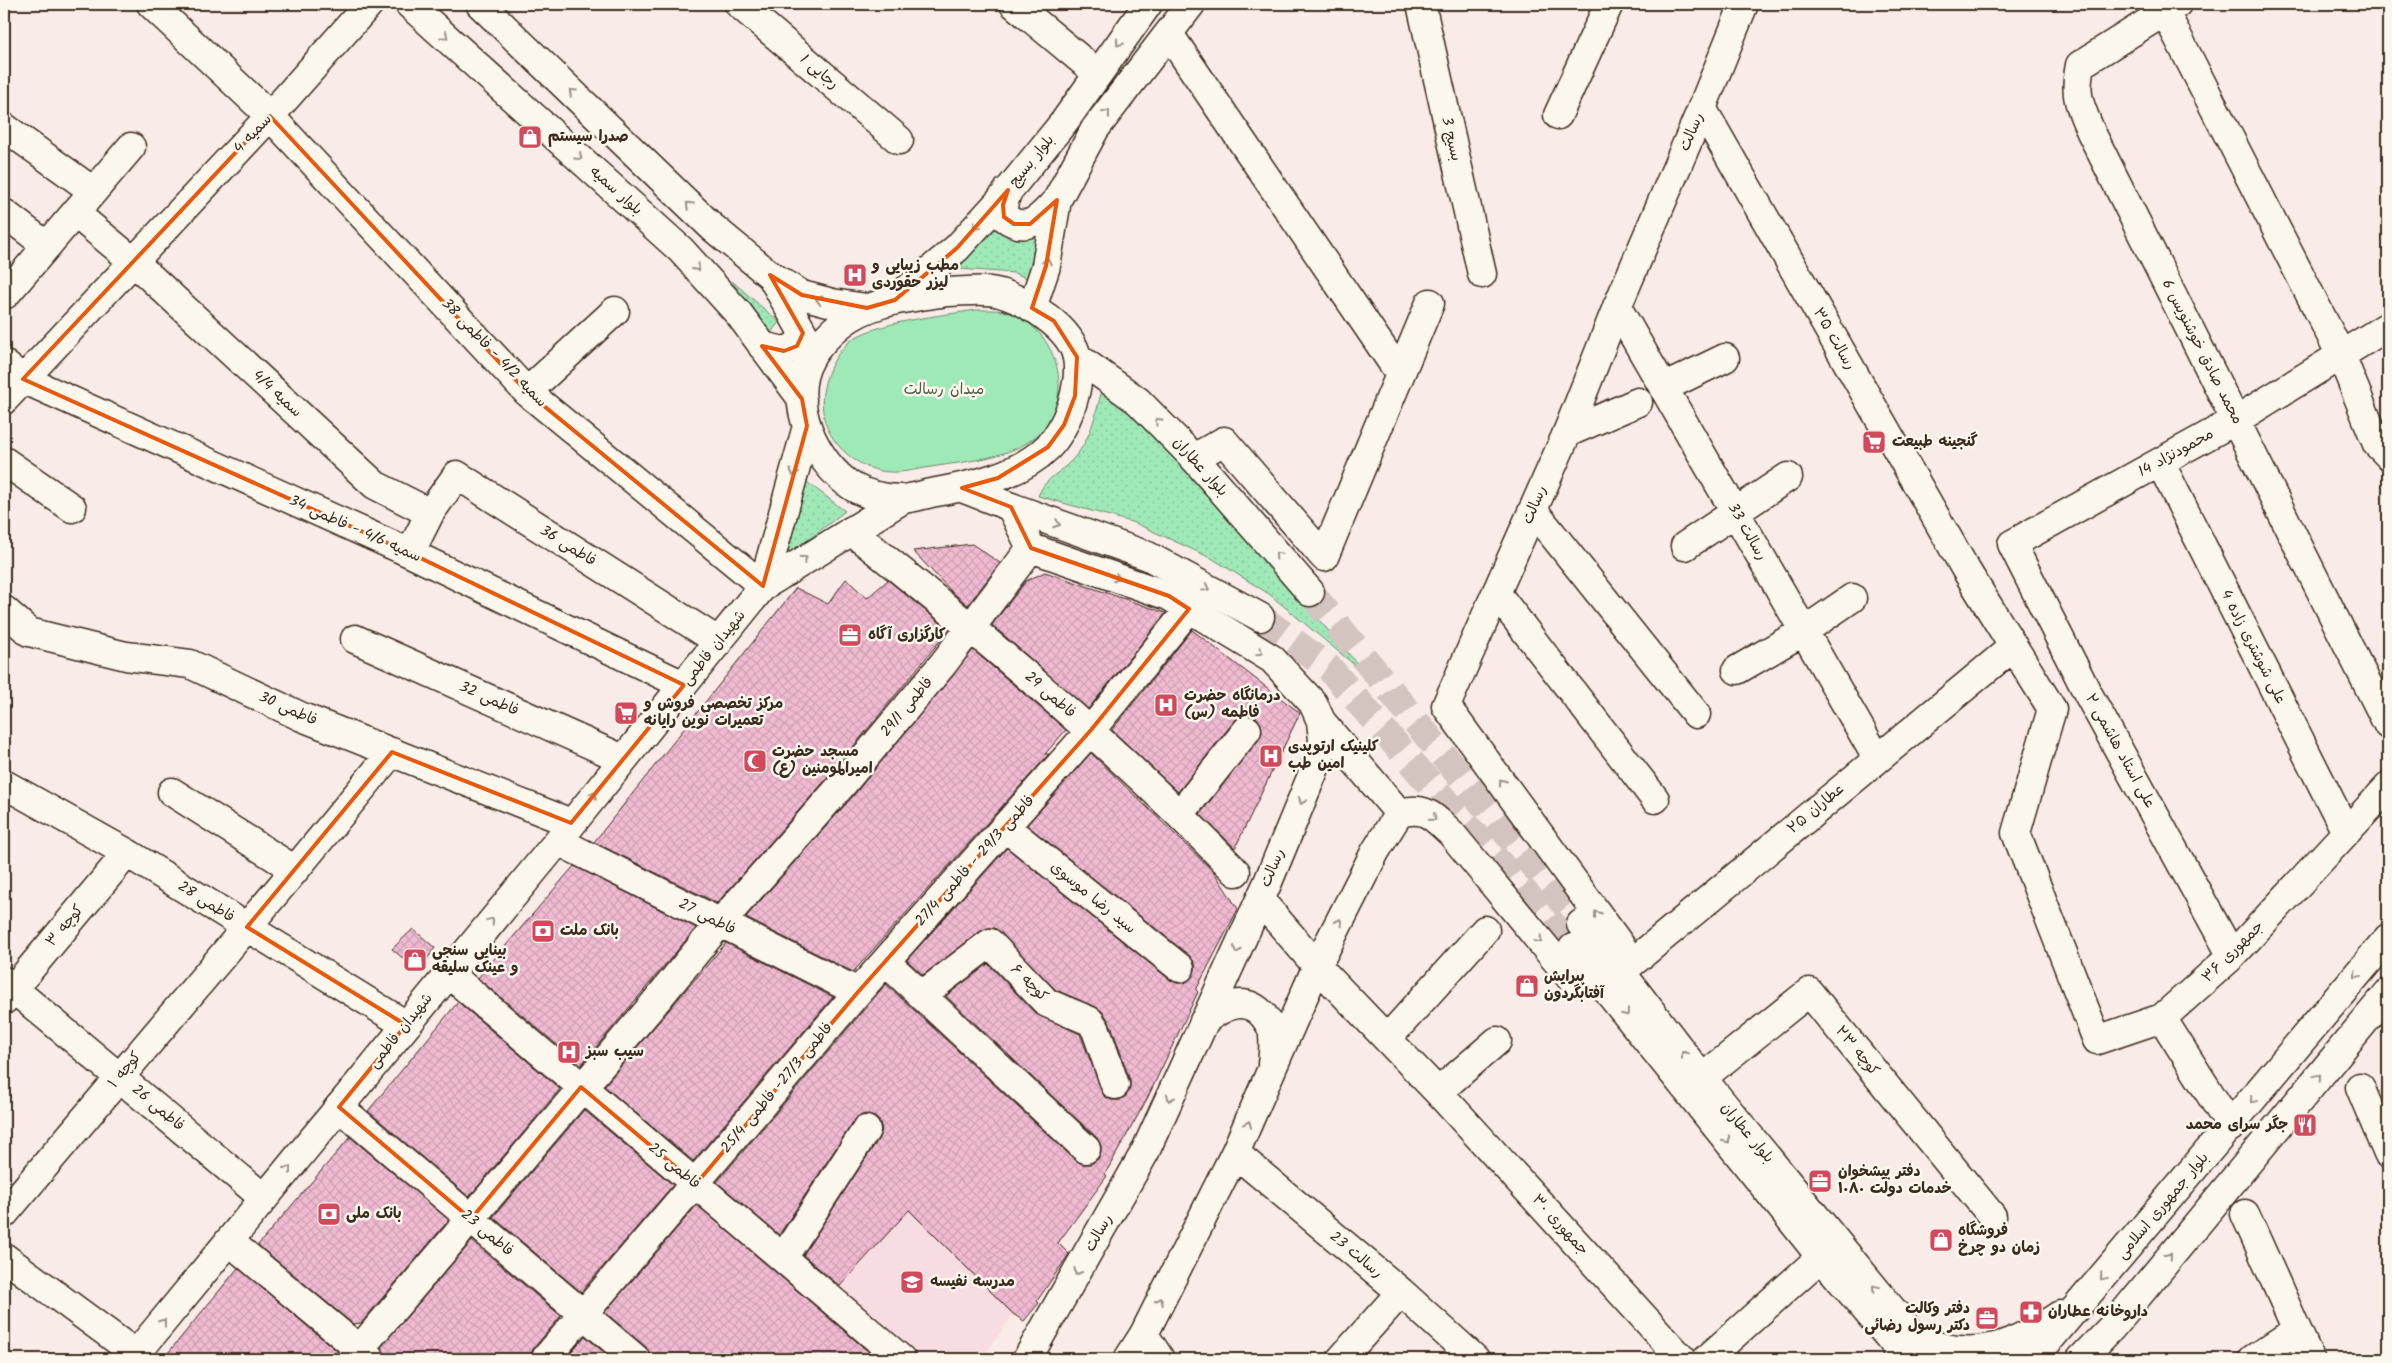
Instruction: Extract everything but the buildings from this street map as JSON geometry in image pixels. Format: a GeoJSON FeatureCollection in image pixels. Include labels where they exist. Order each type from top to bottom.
{"type":"FeatureCollection","features":[{"type":"Feature","properties":{"kind":"street","name":"سمیه 4/2 - فاطمی 38"},"geometry":{"type":"LineString","coordinates":[[151,4],[270,116],[527,392],[763,586]]}},
{"type":"Feature","properties":{"kind":"street","name":"سمیه 4"},"geometry":{"type":"LineString","coordinates":[[4,400],[13,372],[134,262],[270,116],[368,4]]}},
{"type":"Feature","properties":{"kind":"street","name":"بلوار سمیه"},"geometry":{"type":"LineString","coordinates":[[409,4],[681,250],[739,314],[802,399]]}},
{"type":"Feature","properties":{"kind":"street"},"geometry":{"type":"LineString","coordinates":[[480,4],[712,227],[770,275],[802,295],[832,303],[867,308]]}},
{"type":"Feature","properties":{"kind":"street","name":"رجایی 1"},"geometry":{"type":"LineString","coordinates":[[739,4],[899,140]]}},
{"type":"Feature","properties":{"kind":"street"},"geometry":{"type":"LineString","coordinates":[[1014,4],[1097,73]]}},
{"type":"Feature","properties":{"kind":"street","name":"بلوار بسیج"},"geometry":{"type":"LineString","coordinates":[[895,300],[957,248],[1008,190],[1064,122],[1097,73],[1148,4]]}},
{"type":"Feature","properties":{"kind":"street"},"geometry":{"type":"LineString","coordinates":[[1008,190],[1003,205],[1004,217],[1014,224],[1030,224],[1040,218],[1057,200],[1095,129],[1191,4]]}},
{"type":"Feature","properties":{"kind":"street","name":"بسیج 3"},"geometry":{"type":"LineString","coordinates":[[1421,4],[1482,274]]}},
{"type":"Feature","properties":{"kind":"street","name":"رسالت"},"geometry":{"type":"LineString","coordinates":[[1611,976],[1623,949],[1446,706],[1567,433],[1617,307],[1744,4]]}},
{"type":"Feature","properties":{"kind":"street"},"geometry":{"type":"LineString","coordinates":[[2170,6],[2341,355],[2377,444],[2388,454]]}},
{"type":"Feature","properties":{"kind":"street","name":"محمد صادق خوشنویس 6"},"geometry":{"type":"LineString","coordinates":[[2170,6],[2080,65],[2076,88],[2079,103],[2091,132],[2388,726]]}},
{"type":"Feature","properties":{"kind":"street"},"geometry":{"type":"LineString","coordinates":[[1558,115],[1599,11]]}},
{"type":"Feature","properties":{"kind":"street"},"geometry":{"type":"LineString","coordinates":[[1169,34],[1400,374]]}},
{"type":"Feature","properties":{"kind":"street","name":"رسالت ۳۵"},"geometry":{"type":"LineString","coordinates":[[1702,108],[1966,570],[2052,709]]}},
{"type":"Feature","properties":{"kind":"street"},"geometry":{"type":"LineString","coordinates":[[4,126],[93,192]]}},
{"type":"Feature","properties":{"kind":"street"},"geometry":{"type":"LineString","coordinates":[[6,294],[131,147]]}},
{"type":"Feature","properties":{"kind":"street"},"geometry":{"type":"LineString","coordinates":[[1032,308],[1046,266],[1057,200]]}},
{"type":"Feature","properties":{"kind":"street"},"geometry":{"type":"LineString","coordinates":[[4,213],[47,246]]}},
{"type":"Feature","properties":{"kind":"street","name":"سمیه 4/4"},"geometry":{"type":"LineString","coordinates":[[74,213],[134,262],[376,485],[430,513]]}},
{"type":"Feature","properties":{"kind":"street"},"geometry":{"type":"LineString","coordinates":[[762,346],[784,351],[797,346],[803,332],[770,275]]}},
{"type":"Feature","properties":{"kind":"street"},"geometry":{"type":"LineString","coordinates":[[947,292],[999,292],[1032,308],[1054,322],[1077,357],[1075,396],[1064,425],[1048,447],[998,478],[962,488],[902,499],[876,497],[853,487],[835,472],[821,455],[807,426],[802,391],[810,358],[840,324],[867,308],[895,300],[947,292]]}},
{"type":"Feature","properties":{"kind":"street"},"geometry":{"type":"LineString","coordinates":[[1194,458],[1224,440],[1324,557],[1430,303]]}},
{"type":"Feature","properties":{"kind":"street","name":"رسالت 33"},"geometry":{"type":"LineString","coordinates":[[1617,307],[1877,758]]}},
{"type":"Feature","properties":{"kind":"street"},"geometry":{"type":"LineString","coordinates":[[527,392],[615,312]]}},
{"type":"Feature","properties":{"kind":"street","name":"محمودنژاد 14"},"geometry":{"type":"LineString","coordinates":[[2012,544],[2236,420],[2388,326]]}},
{"type":"Feature","properties":{"kind":"street","name":"بلوار عطاران"},"geometry":{"type":"LineString","coordinates":[[1077,357],[1138,401],[1194,458],[1310,592]]}},
{"type":"Feature","properties":{"kind":"street"},"geometry":{"type":"LineString","coordinates":[[1664,388],[1725,358]]}},
{"type":"Feature","properties":{"kind":"street","name":"سمیه 4/6 - فاطمی 34"},"geometry":{"type":"LineString","coordinates":[[13,372],[410,554],[677,682],[682,687]]}},
{"type":"Feature","properties":{"kind":"street"},"geometry":{"type":"LineString","coordinates":[[1567,433],[1638,402]]}},
{"type":"Feature","properties":{"kind":"street"},"geometry":{"type":"LineString","coordinates":[[763,586],[807,426]]}},
{"type":"Feature","properties":{"kind":"street"},"geometry":{"type":"LineString","coordinates":[[4,461],[72,508]]}},
{"type":"Feature","properties":{"kind":"street","name":"علی شوشتری زاده 4"},"geometry":{"type":"LineString","coordinates":[[2160,462],[2346,832]]}},
{"type":"Feature","properties":{"kind":"street","name":"فاطمی 36"},"geometry":{"type":"LineString","coordinates":[[430,513],[457,475],[710,636],[718,643]]}},
{"type":"Feature","properties":{"kind":"street"},"geometry":{"type":"LineString","coordinates":[[1685,546],[1788,477]]}},
{"type":"Feature","properties":{"kind":"street"},"geometry":{"type":"LineString","coordinates":[[962,488],[1010,508],[1148,556],[1260,617]]}},
{"type":"Feature","properties":{"kind":"street"},"geometry":{"type":"LineString","coordinates":[[763,586],[902,499]]}},
{"type":"Feature","properties":{"kind":"street"},"geometry":{"type":"LineString","coordinates":[[1010,508],[1031,548]]}},
{"type":"Feature","properties":{"kind":"street"},"geometry":{"type":"LineString","coordinates":[[1533,510],[1696,714]]}},
{"type":"Feature","properties":{"kind":"street"},"geometry":{"type":"LineString","coordinates":[[410,554],[430,513]]}},
{"type":"Feature","properties":{"kind":"street","name":"فاطمی 29"},"geometry":{"type":"LineString","coordinates":[[851,531],[973,628],[1091,730],[1180,814],[1236,872]]}},
{"type":"Feature","properties":{"kind":"street","name":"علی استاد هاشمی ۲"},"geometry":{"type":"LineString","coordinates":[[2012,544],[2088,692],[2232,956]]}},
{"type":"Feature","properties":{"kind":"street","name":"رسالت"},"geometry":{"type":"LineString","coordinates":[[1027,1359],[1145,1152],[1260,900],[1320,756],[1323,740],[1321,721],[1313,703],[1272,659],[1169,596],[1031,548]]}},
{"type":"Feature","properties":{"kind":"street","name":"فاطمی 29/1"},"geometry":{"type":"LineString","coordinates":[[361,1356],[471,1219],[581,1087],[652,1006],[720,923],[841,786],[973,628],[1031,548]]}},
{"type":"Feature","properties":{"kind":"street","name":"شهیدان فاطمی"},"geometry":{"type":"LineString","coordinates":[[134,1357],[763,586]]}},
{"type":"Feature","properties":{"kind":"street"},"geometry":{"type":"LineString","coordinates":[[1497,594],[1655,799]]}},
{"type":"Feature","properties":{"kind":"street"},"geometry":{"type":"LineString","coordinates":[[1737,670],[1804,631],[1852,598]]}},
{"type":"Feature","properties":{"kind":"street","name":"فاطمی 29/3 - فاطمی 27/4"},"geometry":{"type":"LineString","coordinates":[[858,992],[1091,730],[1189,609]]}},
{"type":"Feature","properties":{"kind":"street","name":"فاطمی 30"},"geometry":{"type":"LineString","coordinates":[[4,610],[29,632],[126,656],[190,664],[302,717],[392,752],[564,832]]}},
{"type":"Feature","properties":{"kind":"street","name":"فاطمی 32"},"geometry":{"type":"LineString","coordinates":[[355,639],[623,759]]}},
{"type":"Feature","properties":{"kind":"street","name":"عطاران ۲۵"},"geometry":{"type":"LineString","coordinates":[[1611,976],[2013,647]]}},
{"type":"Feature","properties":{"kind":"street"},"geometry":{"type":"LineString","coordinates":[[2088,692],[2052,709],[2016,833],[2097,1040],[2162,1018],[2231,1127]]}},
{"type":"Feature","properties":{"kind":"street"},"geometry":{"type":"LineString","coordinates":[[1321,721],[1399,813]]}},
{"type":"Feature","properties":{"kind":"street"},"geometry":{"type":"LineString","coordinates":[[1180,814],[1247,730]]}},
{"type":"Feature","properties":{"kind":"street","name":"کوچه ۱"},"geometry":{"type":"LineString","coordinates":[[4,1214],[295,870],[392,752]]}},
{"type":"Feature","properties":{"kind":"street","name":"فاطمی 28"},"geometry":{"type":"LineString","coordinates":[[4,784],[127,853],[406,1025]]}},
{"type":"Feature","properties":{"kind":"street","name":"جمهوری ۳۶"},"geometry":{"type":"LineString","coordinates":[[2162,1018],[2232,956],[2388,787]]}},
{"type":"Feature","properties":{"kind":"street"},"geometry":{"type":"LineString","coordinates":[[172,792],[295,870]]}},
{"type":"Feature","properties":{"kind":"street"},"geometry":{"type":"LineString","coordinates":[[1128,1359],[1144,1334],[1235,1153],[1317,966],[1375,852],[1399,813],[1414,809],[1428,812],[1451,834],[1574,982],[1611,976]]}},
{"type":"Feature","properties":{"kind":"street","name":"سید رضا موسوی"},"geometry":{"type":"LineString","coordinates":[[1005,828],[1180,968]]}},
{"type":"Feature","properties":{"kind":"street","name":"فاطمی 27"},"geometry":{"type":"LineString","coordinates":[[564,832],[720,923],[858,992]]}},
{"type":"Feature","properties":{"kind":"street","name":"کوچه ۳"},"geometry":{"type":"LineString","coordinates":[[7,990],[127,853]]}},
{"type":"Feature","properties":{"kind":"street","name":"جمهوری ۳۰"},"geometry":{"type":"LineString","coordinates":[[1260,900],[1317,966],[1438,1092],[1682,1359]]}},
{"type":"Feature","properties":{"kind":"street"},"geometry":{"type":"LineString","coordinates":[[1387,1039],[1485,930]]}},
{"type":"Feature","properties":{"kind":"street","name":"بلوار عطاران"},"geometry":{"type":"LineString","coordinates":[[1577,936],[1702,1078],[1904,1353]]}},
{"type":"Feature","properties":{"kind":"street","name":"بلوار جمهوری اسلامی"},"geometry":{"type":"LineString","coordinates":[[2034,1359],[2388,938]]}},
{"type":"Feature","properties":{"kind":"street","name":"کوچه ۶"},"geometry":{"type":"LineString","coordinates":[[922,995],[990,943],[1047,1003],[1090,1021],[1096,1030],[1115,1085]]}},
{"type":"Feature","properties":{"kind":"street"},"geometry":{"type":"LineString","coordinates":[[886,962],[1086,1149]]}},
{"type":"Feature","properties":{"kind":"street","name":"فاطمی 25"},"geometry":{"type":"LineString","coordinates":[[448,973],[901,1359]]}},
{"type":"Feature","properties":{"kind":"street","name":"بلوار عطاران"},"geometry":{"type":"LineString","coordinates":[[1611,976],[1821,1258],[1904,1353]]}},
{"type":"Feature","properties":{"kind":"street","name":"فاطمی 26"},"geometry":{"type":"LineString","coordinates":[[7,990],[120,1076],[264,1198]]}},
{"type":"Feature","properties":{"kind":"street","name":"فاطمی 27/3- فاطمی 25/4"},"geometry":{"type":"LineString","coordinates":[[545,1359],[858,992]]}},
{"type":"Feature","properties":{"kind":"street","name":"کوچه ۲۳"},"geometry":{"type":"LineString","coordinates":[[1702,1078],[1809,992],[1992,1216]]}},
{"type":"Feature","properties":{"kind":"street"},"geometry":{"type":"LineString","coordinates":[[2081,1359],[2112,1327],[2388,993]]}},
{"type":"Feature","properties":{"kind":"street"},"geometry":{"type":"LineString","coordinates":[[1204,1021],[1220,1009],[1237,1003],[1255,1007],[1266,1019],[1273,1034],[1272,1068]]}},
{"type":"Feature","properties":{"kind":"street"},"geometry":{"type":"LineString","coordinates":[[1438,1092],[1497,1041]]}},
{"type":"Feature","properties":{"kind":"street"},"geometry":{"type":"LineString","coordinates":[[2360,1087],[2388,1154]]}},
{"type":"Feature","properties":{"kind":"street","name":"فاطمی 23"},"geometry":{"type":"LineString","coordinates":[[338,1107],[636,1359]]}},
{"type":"Feature","properties":{"kind":"street"},"geometry":{"type":"LineString","coordinates":[[783,1258],[866,1130]]}},
{"type":"Feature","properties":{"kind":"street","name":"رسالت 23"},"geometry":{"type":"LineString","coordinates":[[1235,1153],[1401,1292],[1475,1359]]}},
{"type":"Feature","properties":{"kind":"street"},"geometry":{"type":"LineString","coordinates":[[2245,1214],[2310,1359]]}},
{"type":"Feature","properties":{"kind":"street"},"geometry":{"type":"LineString","coordinates":[[229,1241],[361,1356]]}},
{"type":"Feature","properties":{"kind":"street"},"geometry":{"type":"LineString","coordinates":[[4,1257],[134,1357]]}},
{"type":"Feature","properties":{"kind":"street"},"geometry":{"type":"LineString","coordinates":[[1707,1359],[1821,1258]]}},
{"type":"Feature","properties":{"kind":"street"},"geometry":{"type":"LineString","coordinates":[[1341,1359],[1401,1292]]}},
{"type":"Feature","properties":{"kind":"street"},"geometry":{"type":"LineString","coordinates":[[1904,1353],[1954,1352],[1996,1347],[2030,1334],[2083,1301]]}},
{"type":"Feature","properties":{"kind":"street"},"geometry":{"type":"LineString","coordinates":[[2096,1359],[2112,1327]]}},
{"type":"Feature","properties":{"kind":"street"},"geometry":{"type":"LineString","coordinates":[[2253,1359],[2297,1330]]}},
{"type":"Feature","properties":{"kind":"street"},"geometry":{"type":"LineString","coordinates":[[1144,1334],[1160,1359]]}},
{"type":"Feature","properties":{"kind":"street"},"geometry":{"type":"LineString","coordinates":[[1904,1353],[1937,1359]]}},
{"type":"Feature","properties":{"kind":"highlighted area"},"geometry":{"type":"Polygon","coordinates":[[[270,116],[527,392],[763,586],[807,426],[802,399],[762,346],[784,351],[797,346],[803,333],[770,275],[802,295],[867,308],[895,300],[957,248],[1008,190],[1003,205],[1004,217],[1014,224],[1030,224],[1057,200],[1046,266],[1032,308],[1054,321],[1077,357],[1075,396],[1064,425],[1048,447],[998,478],[962,488],[1011,507],[1031,548],[1169,596],[1189,609],[1091,730],[858,992],[696,1184],[581,1087],[471,1219],[339,1107],[406,1025],[247,927],[392,752],[571,823],[684,685],[410,553],[23,379],[270,116]]]}},
{"type":"Feature","properties":{"kind":"shaded area","name":"مدرسه نفیسه"},"geometry":{"type":"Polygon","coordinates":[[[909,1210],[1013,1314],[982,1359],[918,1359],[835,1291],[909,1210]]]}},
{"type":"Feature","properties":{"kind":"green space"},"geometry":{"type":"Polygon","coordinates":[[[995,220],[1040,230],[1034,281],[1014,273],[960,269],[964,260],[995,220]]]}},
{"type":"Feature","properties":{"kind":"green space"},"geometry":{"type":"Polygon","coordinates":[[[732,281],[779,322],[767,338],[732,281]]]}},
{"type":"Feature","properties":{"kind":"green space","name":"میدان رسالت"},"geometry":{"type":"Polygon","coordinates":[[[976,310],[1010,312],[1014,314],[1028,322],[1049,347],[1056,362],[1059,379],[1058,395],[1054,411],[1046,426],[1036,437],[1009,451],[977,460],[895,472],[879,471],[868,467],[849,456],[840,448],[833,439],[824,418],[823,398],[827,377],[842,349],[860,335],[891,324],[976,310]]]}},
{"type":"Feature","properties":{"kind":"green space"},"geometry":{"type":"Polygon","coordinates":[[[1102,390],[1130,404],[1369,677],[1269,594],[1213,559],[1135,523],[1038,496],[1048,480],[1072,460],[1084,444],[1092,427],[1102,390]]]}},
{"type":"Feature","properties":{"kind":"green space"},"geometry":{"type":"Polygon","coordinates":[[[803,479],[845,511],[779,563],[803,479]]]}},
{"type":"Feature","properties":{"kind":"tunnel"},"geometry":{"type":"LineString","coordinates":[[1310,592],[1581,924]]}},
{"type":"Feature","properties":{"kind":"tunnel"},"geometry":{"type":"LineString","coordinates":[[1260,617],[1330,669],[1573,948]]}},
{"type":"Feature","properties":{"kind":"place","name":"صدرا سیستم"},"geometry":{"type":"Point","coordinates":[530,137]}},
{"type":"Feature","properties":{"kind":"place","name":"مطب زیبایی و لیزر حقوردی"},"geometry":{"type":"Point","coordinates":[855,275]}},
{"type":"Feature","properties":{"kind":"place","name":"گنجینه طبیعت"},"geometry":{"type":"Point","coordinates":[1874,442]}},
{"type":"Feature","properties":{"kind":"place","name":"کارگزاری آگاه"},"geometry":{"type":"Point","coordinates":[850,635]}},
{"type":"Feature","properties":{"kind":"place","name":"درمانگاه حضرت فاطمه (س)"},"geometry":{"type":"Point","coordinates":[1166,705]}},
{"type":"Feature","properties":{"kind":"place","name":"مرکز تخصصی فروش و تعمیرات نوین رایانه"},"geometry":{"type":"Point","coordinates":[626,713]}},
{"type":"Feature","properties":{"kind":"place","name":"کلینیک ارتوپدی امین طب"},"geometry":{"type":"Point","coordinates":[1271,756]}},
{"type":"Feature","properties":{"kind":"place","name":"مسجد حضرت امیرالمومنین (ع)"},"geometry":{"type":"Point","coordinates":[755,761]}},
{"type":"Feature","properties":{"kind":"place","name":"بانک ملت"},"geometry":{"type":"Point","coordinates":[543,931]}},
{"type":"Feature","properties":{"kind":"place","name":"بینایی سنجی و عینک سلیقه"},"geometry":{"type":"Point","coordinates":[415,960]}},
{"type":"Feature","properties":{"kind":"place","name":"پیرایش آفتابگردون"},"geometry":{"type":"Point","coordinates":[1527,986]}},
{"type":"Feature","properties":{"kind":"place","name":"سیب سبز"},"geometry":{"type":"Point","coordinates":[569,1052]}},
{"type":"Feature","properties":{"kind":"place","name":"جگر سرای محمد"},"geometry":{"type":"Point","coordinates":[2305,1125]}},
{"type":"Feature","properties":{"kind":"place","name":"دفتر پیشخوان خدمات دولت ۱۰۸۰"},"geometry":{"type":"Point","coordinates":[1820,1181]}},
{"type":"Feature","properties":{"kind":"place","name":"بانک ملی"},"geometry":{"type":"Point","coordinates":[329,1214]}},
{"type":"Feature","properties":{"kind":"place","name":"فروشگاه زمان دو چرخ"},"geometry":{"type":"Point","coordinates":[1941,1240]}},
{"type":"Feature","properties":{"kind":"place","name":"مدرسه نفیسه"},"geometry":{"type":"Point","coordinates":[912,1282]}},
{"type":"Feature","properties":{"kind":"place","name":"داروخانه عطاران"},"geometry":{"type":"Point","coordinates":[2031,1312]}},
{"type":"Feature","properties":{"kind":"place","name":"دفتر وکالت دکتر رسول رضائی"},"geometry":{"type":"Point","coordinates":[1987,1318]}}]}
